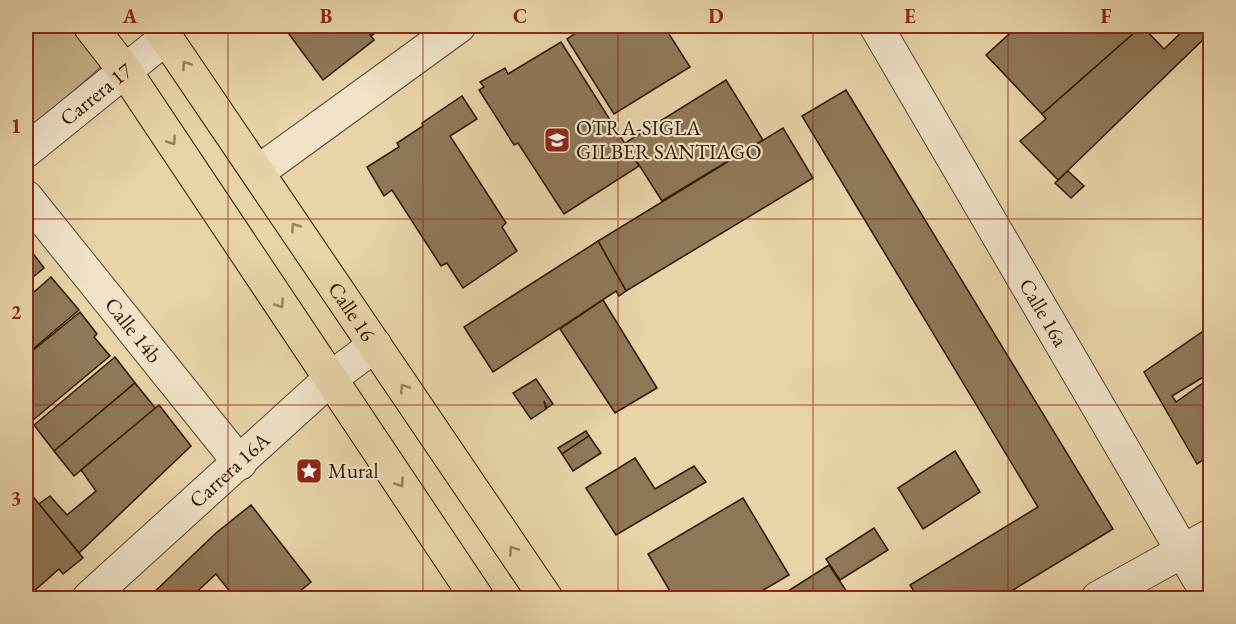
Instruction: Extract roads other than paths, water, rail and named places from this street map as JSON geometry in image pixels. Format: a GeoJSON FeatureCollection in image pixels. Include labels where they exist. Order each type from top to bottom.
{"type":"FeatureCollection","features":[{"type":"Feature","properties":{"kind":"highway"},"geometry":{"type":"LineString","coordinates":[[90,26],[125,71],[477,598]]}},
{"type":"Feature","properties":{"kind":"highway","name":"Calle 16"},"geometry":{"type":"LineString","coordinates":[[162,31],[546,598]]}},
{"type":"Feature","properties":{"kind":"street"},"geometry":{"type":"LineString","coordinates":[[258,172],[459,26]]}},
{"type":"Feature","properties":{"kind":"street","name":"Calle 16a"},"geometry":{"type":"LineString","coordinates":[[876,26],[1210,598]]}},
{"type":"Feature","properties":{"kind":"street","name":"Carrera 17"},"geometry":{"type":"LineString","coordinates":[[26,151],[125,71],[162,31]]}},
{"type":"Feature","properties":{"kind":"street","name":"Calle 14b"},"geometry":{"type":"LineString","coordinates":[[26,197],[240,463]]}},
{"type":"Feature","properties":{"kind":"street","name":"Carrera 16A"},"geometry":{"type":"LineString","coordinates":[[89,598],[330,379],[375,345]]}},
{"type":"Feature","properties":{"kind":"street"},"geometry":{"type":"LineString","coordinates":[[1098,598],[1210,536]]}},
{"type":"Feature","properties":{"kind":"place","name":"OTRA-SIGLA GILBER SANTIAGO"},"geometry":{"type":"Point","coordinates":[557,140]}},
{"type":"Feature","properties":{"kind":"place","name":"Mural"},"geometry":{"type":"Point","coordinates":[309,471]}}]}
